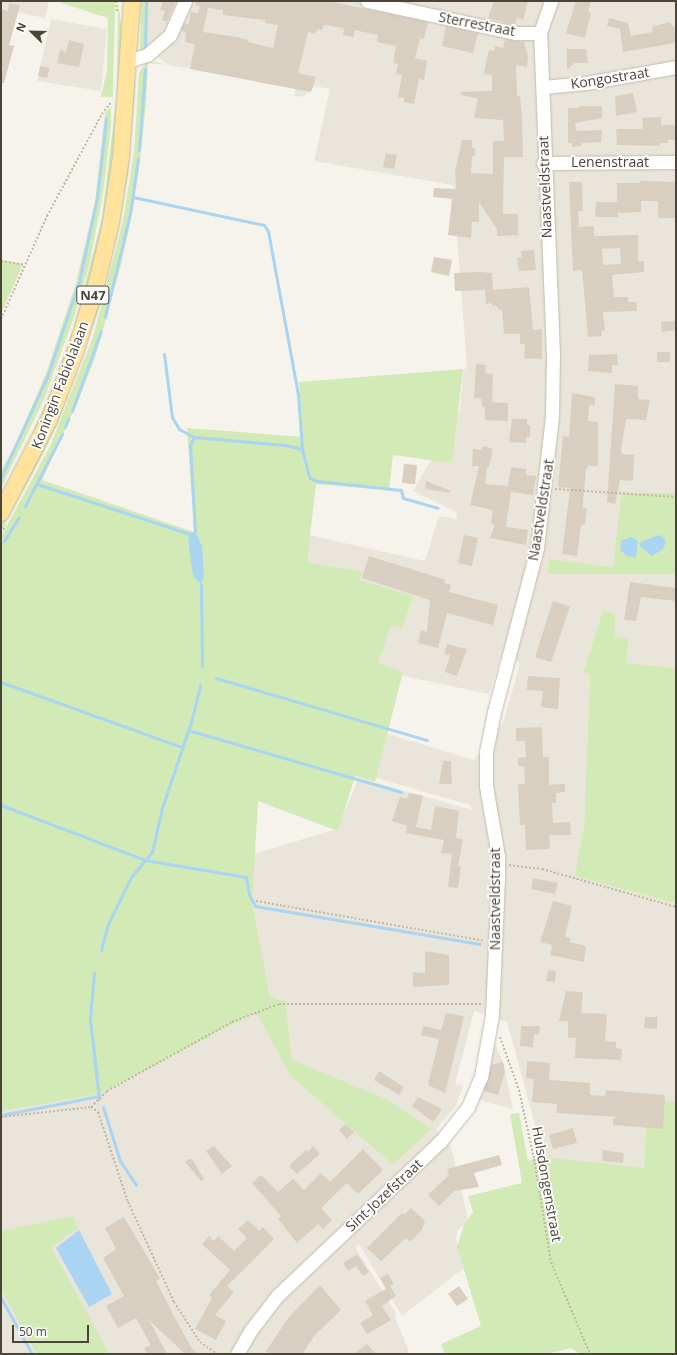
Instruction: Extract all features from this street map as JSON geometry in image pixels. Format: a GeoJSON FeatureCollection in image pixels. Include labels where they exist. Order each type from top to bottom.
{"type":"FeatureCollection","features":[{"type":"Feature","properties":{"kind":"main road","name":"Koningin Fabiolalaan"},"geometry":{"type":"LineString","coordinates":[[123,1],[128,61]]}},
{"type":"Feature","properties":{"kind":"main road","name":"Koningin Fabiolalaan"},"geometry":{"type":"LineString","coordinates":[[1,513],[53,409],[76,350],[98,278],[118,183],[132,1]]}},
{"type":"Feature","properties":{"kind":"street"},"geometry":{"type":"LineString","coordinates":[[128,61],[147,55],[170,35],[185,1]]}},
{"type":"Feature","properties":{"kind":"street","name":"Sterrestraat"},"geometry":{"type":"LineString","coordinates":[[368,1],[515,33],[540,33]]}},
{"type":"Feature","properties":{"kind":"street","name":"Naastveldstraat"},"geometry":{"type":"LineString","coordinates":[[492,1010],[496,943],[498,863],[486,786],[486,752],[494,712],[535,554],[546,488],[552,417],[553,354],[543,163],[543,87],[540,33],[550,1]]}},
{"type":"Feature","properties":{"kind":"street","name":"Kongostraat"},"geometry":{"type":"LineString","coordinates":[[543,87],[586,83],[676,67]]}},
{"type":"Feature","properties":{"kind":"street","name":"Lenenstraat"},"geometry":{"type":"LineString","coordinates":[[543,163],[676,162]]}},
{"type":"Feature","properties":{"kind":"street","name":"Sint-Jozefstraat"},"geometry":{"type":"LineString","coordinates":[[237,1354],[251,1330],[277,1296],[440,1142],[468,1107],[481,1077],[492,1010]]}},
{"type":"Feature","properties":{"kind":"path"},"geometry":{"type":"LineString","coordinates":[[116,1],[117,18]]}},
{"type":"Feature","properties":{"kind":"path"},"geometry":{"type":"LineString","coordinates":[[1,319],[47,216],[102,114],[115,100],[114,105]]}},
{"type":"Feature","properties":{"kind":"path"},"geometry":{"type":"LineString","coordinates":[[1,260],[25,265]]}},
{"type":"Feature","properties":{"kind":"path"},"geometry":{"type":"LineString","coordinates":[[546,488],[676,497]]}},
{"type":"Feature","properties":{"kind":"path"},"geometry":{"type":"LineString","coordinates":[[498,863],[542,869],[676,907]]}},
{"type":"Feature","properties":{"kind":"path"},"geometry":{"type":"LineString","coordinates":[[256,901],[496,943]]}},
{"type":"Feature","properties":{"kind":"path"},"geometry":{"type":"LineString","coordinates":[[1,1117],[91,1107],[108,1091],[232,1022],[278,1004],[492,1010]]}},
{"type":"Feature","properties":{"kind":"path","name":"Hulsdongenstraat"},"geometry":{"type":"LineString","coordinates":[[492,1010],[519,1090],[534,1159],[551,1262],[590,1354]]}},
{"type":"Feature","properties":{"kind":"path"},"geometry":{"type":"LineString","coordinates":[[91,1107],[98,1112],[128,1202],[174,1302],[200,1342],[217,1354]]}},
{"type":"Feature","properties":{"kind":"shaded area"},"geometry":{"type":"Polygon","coordinates":[[[1,1],[49,1],[45,18],[1,9],[1,1]]]}},
{"type":"Feature","properties":{"kind":"shaded area"},"geometry":{"type":"Polygon","coordinates":[[[149,1],[676,1],[676,493],[621,493],[613,567],[549,559],[547,574],[676,574],[676,668],[625,663],[615,636],[615,614],[603,610],[583,671],[590,674],[584,825],[576,876],[676,903],[676,1102],[647,1099],[644,1168],[545,1161],[507,1022],[474,1011],[455,1084],[463,1086],[455,1107],[436,1129],[451,1146],[466,1210],[468,1221],[457,1231],[456,1239],[465,1267],[402,1316],[359,1244],[355,1247],[396,1313],[395,1317],[410,1354],[1,1354],[1,874],[59,912],[337,829],[359,778],[472,810],[470,805],[373,777],[384,733],[474,760],[503,723],[520,664],[503,650],[489,694],[399,675],[374,666],[290,571],[295,532],[425,561],[439,516],[457,519],[456,512],[413,491],[460,410],[463,372],[467,366],[453,185],[314,161],[330,89],[315,86],[304,96],[294,97],[296,88],[169,65],[147,49],[149,1]]]}},
{"type":"Feature","properties":{"kind":"shaded area"},"geometry":{"type":"Polygon","coordinates":[[[51,19],[107,29],[101,91],[37,81],[51,19]]]}},
{"type":"Feature","properties":{"kind":"shaded area"},"geometry":{"type":"Polygon","coordinates":[[[496,1046],[503,1062],[513,1109],[480,1100],[491,1068],[493,1047],[496,1046]]]}},
{"type":"Feature","properties":{"kind":"green space"},"geometry":{"type":"Polygon","coordinates":[[[62,1],[115,1],[113,97],[101,97],[107,70],[108,18],[61,3],[62,1]]]}},
{"type":"Feature","properties":{"kind":"green space"},"geometry":{"type":"Polygon","coordinates":[[[118,1],[122,33],[120,90],[117,92],[118,1]]]}},
{"type":"Feature","properties":{"kind":"green space"},"geometry":{"type":"Polygon","coordinates":[[[141,1],[149,1],[147,49],[140,52],[141,1]]]}},
{"type":"Feature","properties":{"kind":"green space"},"geometry":{"type":"Polygon","coordinates":[[[147,61],[171,65],[148,63],[146,104],[140,160],[131,219],[121,265],[95,358],[78,401],[42,480],[194,532],[187,428],[303,437],[299,382],[463,369],[452,463],[393,455],[389,490],[316,484],[307,562],[362,572],[359,580],[413,596],[402,628],[391,625],[378,663],[403,672],[375,782],[355,776],[338,831],[258,801],[252,903],[270,997],[285,1001],[292,1060],[386,1099],[431,1129],[393,1165],[291,1076],[256,1012],[99,1094],[1,1111],[1,537],[51,444],[93,337],[123,221],[134,152],[139,73],[147,61]]]}},
{"type":"Feature","properties":{"kind":"green space"},"geometry":{"type":"Polygon","coordinates":[[[136,76],[128,175],[117,237],[98,312],[58,423],[39,462],[1,531],[1,525],[68,389],[136,76]]]}},
{"type":"Feature","properties":{"kind":"green space"},"geometry":{"type":"Polygon","coordinates":[[[120,101],[107,210],[81,315],[51,399],[1,501],[1,494],[23,454],[53,387],[74,327],[102,219],[116,102],[120,101]]]}},
{"type":"Feature","properties":{"kind":"green space"},"geometry":{"type":"Polygon","coordinates":[[[111,106],[111,125],[103,194],[89,266],[75,314],[45,397],[1,488],[1,471],[17,441],[47,371],[76,283],[95,202],[105,113],[111,106]]]}},
{"type":"Feature","properties":{"kind":"green space"},"geometry":{"type":"Polygon","coordinates":[[[1,260],[23,264],[1,314],[1,260]]]}},
{"type":"Feature","properties":{"kind":"green space"},"geometry":{"type":"Polygon","coordinates":[[[621,493],[676,493],[676,574],[547,574],[549,559],[613,567],[621,493]]]}},
{"type":"Feature","properties":{"kind":"green space"},"geometry":{"type":"Polygon","coordinates":[[[603,610],[615,614],[615,636],[629,639],[626,663],[676,668],[676,903],[575,876],[584,825],[590,674],[583,672],[603,610]]]}},
{"type":"Feature","properties":{"kind":"green space"},"geometry":{"type":"Polygon","coordinates":[[[647,1099],[676,1102],[676,1354],[580,1354],[571,1348],[547,1354],[445,1354],[441,1344],[481,1326],[457,1247],[464,1224],[473,1212],[468,1196],[522,1183],[510,1114],[519,1113],[528,1161],[543,1157],[644,1168],[647,1099]]]}},
{"type":"Feature","properties":{"kind":"green space"},"geometry":{"type":"Polygon","coordinates":[[[73,1216],[78,1228],[51,1247],[109,1354],[37,1354],[1,1290],[1,1231],[73,1216]]]}},
{"type":"Feature","properties":{"kind":"water"},"geometry":{"type":"Polygon","coordinates":[[[195,531],[202,546],[204,576],[201,584],[193,576],[188,538],[191,533],[195,531]]]}},
{"type":"Feature","properties":{"kind":"water"},"geometry":{"type":"Polygon","coordinates":[[[659,535],[664,538],[666,542],[663,549],[652,556],[640,546],[641,542],[659,535]]]}},
{"type":"Feature","properties":{"kind":"water"},"geometry":{"type":"Polygon","coordinates":[[[631,537],[638,541],[636,557],[627,556],[620,550],[621,541],[631,537]]]}},
{"type":"Feature","properties":{"kind":"water"},"geometry":{"type":"Polygon","coordinates":[[[79,1230],[112,1294],[89,1307],[56,1248],[79,1230]]]}},
{"type":"Feature","properties":{"kind":"building"},"geometry":{"type":"Polygon","coordinates":[[[163,1],[176,1],[167,22],[162,20],[165,11],[160,10],[163,1]]]}},
{"type":"Feature","properties":{"kind":"building"},"geometry":{"type":"Polygon","coordinates":[[[196,1],[328,1],[428,22],[424,39],[420,38],[415,58],[427,61],[424,80],[419,79],[414,104],[404,102],[404,98],[398,97],[402,75],[396,74],[398,64],[393,63],[396,46],[377,42],[378,35],[354,30],[354,37],[343,35],[344,28],[324,25],[322,30],[317,29],[316,34],[308,32],[298,73],[316,77],[311,92],[190,69],[195,44],[185,42],[186,33],[181,30],[184,23],[189,24],[191,12],[198,13],[200,6],[195,5],[196,1]],[[208,8],[203,32],[238,37],[249,40],[248,42],[273,48],[278,25],[265,23],[265,20],[223,15],[223,10],[208,8]]]}},
{"type":"Feature","properties":{"kind":"building"},"geometry":{"type":"Polygon","coordinates":[[[494,1],[528,1],[523,20],[517,18],[515,25],[488,18],[494,1]]]}},
{"type":"Feature","properties":{"kind":"building"},"geometry":{"type":"Polygon","coordinates":[[[576,1],[591,1],[588,12],[591,13],[585,38],[566,33],[576,1]]]}},
{"type":"Feature","properties":{"kind":"building"},"geometry":{"type":"Polygon","coordinates":[[[9,3],[20,5],[9,45],[14,46],[4,83],[1,83],[1,9],[8,11],[9,3]]]}},
{"type":"Feature","properties":{"kind":"building"},"geometry":{"type":"Polygon","coordinates":[[[609,18],[628,23],[631,36],[653,32],[652,27],[669,22],[676,30],[675,43],[623,52],[620,29],[607,26],[609,18]]]}},
{"type":"Feature","properties":{"kind":"building"},"geometry":{"type":"Polygon","coordinates":[[[446,26],[478,33],[473,53],[442,46],[446,26]]]}},
{"type":"Feature","properties":{"kind":"building"},"geometry":{"type":"Polygon","coordinates":[[[505,39],[524,42],[528,56],[527,67],[516,65],[517,96],[520,96],[522,117],[523,157],[504,157],[503,214],[518,214],[518,235],[497,236],[497,229],[479,202],[479,222],[472,222],[471,238],[448,235],[452,199],[433,197],[434,188],[456,189],[455,171],[462,140],[472,140],[472,148],[475,148],[475,156],[472,156],[471,173],[493,174],[493,141],[504,141],[503,120],[474,118],[478,99],[461,95],[461,92],[492,91],[492,75],[484,74],[489,50],[494,51],[495,46],[503,48],[505,39]]]}},
{"type":"Feature","properties":{"kind":"building"},"geometry":{"type":"Polygon","coordinates":[[[69,40],[84,44],[79,67],[57,63],[60,50],[66,52],[69,40]]]}},
{"type":"Feature","properties":{"kind":"building"},"geometry":{"type":"Polygon","coordinates":[[[567,49],[586,49],[588,63],[574,63],[567,70],[567,49]]]}},
{"type":"Feature","properties":{"kind":"building"},"geometry":{"type":"Polygon","coordinates":[[[40,66],[50,68],[47,78],[38,76],[40,66]]]}},
{"type":"Feature","properties":{"kind":"building"},"geometry":{"type":"Polygon","coordinates":[[[633,93],[637,112],[616,116],[615,96],[633,93]]]}},
{"type":"Feature","properties":{"kind":"building"},"geometry":{"type":"Polygon","coordinates":[[[579,106],[602,106],[602,118],[575,123],[576,131],[602,130],[601,142],[581,143],[581,146],[572,147],[572,143],[568,143],[568,108],[579,108],[579,106]]]}},
{"type":"Feature","properties":{"kind":"building"},"geometry":{"type":"Polygon","coordinates":[[[661,117],[661,125],[675,125],[676,140],[668,140],[668,143],[660,143],[660,146],[617,145],[616,129],[643,129],[642,118],[661,117]]]}},
{"type":"Feature","properties":{"kind":"building"},"geometry":{"type":"Polygon","coordinates":[[[386,153],[397,155],[394,169],[383,167],[386,153]]]}},
{"type":"Feature","properties":{"kind":"building"},"geometry":{"type":"Polygon","coordinates":[[[640,181],[676,182],[676,218],[658,218],[658,201],[641,201],[641,212],[618,213],[618,217],[595,217],[596,202],[617,202],[617,183],[640,183],[640,181]]]}},
{"type":"Feature","properties":{"kind":"building"},"geometry":{"type":"Polygon","coordinates":[[[569,182],[582,182],[583,211],[578,211],[579,227],[594,226],[594,236],[638,235],[638,261],[644,261],[644,272],[612,275],[614,297],[628,297],[628,302],[636,302],[637,311],[603,312],[605,330],[601,331],[602,336],[588,337],[582,270],[573,271],[569,182]],[[620,248],[602,249],[603,265],[621,264],[620,248]]]}},
{"type":"Feature","properties":{"kind":"building"},"geometry":{"type":"Polygon","coordinates":[[[534,250],[536,270],[519,271],[517,258],[522,257],[521,251],[534,250]]]}},
{"type":"Feature","properties":{"kind":"building"},"geometry":{"type":"Polygon","coordinates":[[[434,257],[452,260],[449,276],[431,272],[434,257]]]}},
{"type":"Feature","properties":{"kind":"building"},"geometry":{"type":"Polygon","coordinates":[[[454,273],[492,273],[493,290],[529,287],[533,330],[542,329],[542,359],[524,358],[525,344],[520,344],[520,334],[504,334],[502,309],[498,310],[497,306],[492,306],[492,303],[486,304],[485,290],[455,291],[454,273]]]}},
{"type":"Feature","properties":{"kind":"building"},"geometry":{"type":"Polygon","coordinates":[[[676,321],[676,330],[662,332],[661,322],[676,321]]]}},
{"type":"Feature","properties":{"kind":"building"},"geometry":{"type":"Polygon","coordinates":[[[657,352],[670,352],[670,362],[657,362],[657,352]]]}},
{"type":"Feature","properties":{"kind":"building"},"geometry":{"type":"Polygon","coordinates":[[[617,354],[618,365],[612,365],[612,373],[588,371],[589,355],[617,354]]]}},
{"type":"Feature","properties":{"kind":"building"},"geometry":{"type":"Polygon","coordinates":[[[476,364],[486,365],[485,373],[493,374],[492,402],[508,403],[508,421],[485,420],[485,407],[482,407],[481,398],[474,398],[476,364]]]}},
{"type":"Feature","properties":{"kind":"building"},"geometry":{"type":"Polygon","coordinates":[[[615,384],[638,386],[638,399],[650,400],[646,420],[626,419],[621,450],[622,454],[634,455],[633,481],[620,480],[615,504],[607,502],[615,384]]]}},
{"type":"Feature","properties":{"kind":"building"},"geometry":{"type":"Polygon","coordinates":[[[572,393],[595,397],[595,405],[589,405],[588,421],[598,422],[598,466],[588,466],[586,470],[583,508],[587,508],[585,525],[581,525],[577,556],[562,554],[570,488],[558,487],[563,436],[569,437],[572,393]]]}},
{"type":"Feature","properties":{"kind":"building"},"geometry":{"type":"Polygon","coordinates":[[[512,419],[527,419],[527,425],[530,425],[530,437],[526,437],[526,443],[509,442],[512,419]]]}},
{"type":"Feature","properties":{"kind":"building"},"geometry":{"type":"Polygon","coordinates":[[[483,446],[493,449],[489,467],[487,467],[485,484],[508,486],[511,467],[526,469],[526,475],[536,476],[533,495],[511,492],[508,512],[506,527],[528,530],[526,545],[490,538],[495,525],[491,523],[493,510],[470,505],[479,466],[472,466],[473,449],[481,450],[483,446]]]}},
{"type":"Feature","properties":{"kind":"building"},"geometry":{"type":"Polygon","coordinates":[[[404,464],[417,465],[415,484],[402,483],[404,464]]]}},
{"type":"Feature","properties":{"kind":"building"},"geometry":{"type":"Polygon","coordinates":[[[426,481],[451,491],[450,493],[425,489],[426,481]]]}},
{"type":"Feature","properties":{"kind":"building"},"geometry":{"type":"Polygon","coordinates":[[[464,535],[478,538],[472,566],[458,563],[464,535]]]}},
{"type":"Feature","properties":{"kind":"building"},"geometry":{"type":"Polygon","coordinates":[[[369,556],[446,580],[444,583],[451,585],[449,592],[498,605],[493,625],[447,613],[438,648],[418,643],[421,630],[427,632],[430,600],[362,578],[369,556]]]}},
{"type":"Feature","properties":{"kind":"building"},"geometry":{"type":"Polygon","coordinates":[[[630,582],[676,588],[676,601],[641,597],[636,621],[624,620],[630,582]]]}},
{"type":"Feature","properties":{"kind":"building"},"geometry":{"type":"Polygon","coordinates":[[[553,601],[570,607],[551,662],[535,657],[553,601]]]}},
{"type":"Feature","properties":{"kind":"building"},"geometry":{"type":"Polygon","coordinates":[[[447,644],[467,649],[457,676],[445,672],[450,655],[444,654],[447,644]]]}},
{"type":"Feature","properties":{"kind":"building"},"geometry":{"type":"Polygon","coordinates":[[[528,676],[560,678],[558,709],[541,707],[543,691],[527,690],[528,676]]]}},
{"type":"Feature","properties":{"kind":"building"},"geometry":{"type":"Polygon","coordinates":[[[542,727],[543,757],[549,757],[549,785],[565,784],[565,792],[556,793],[556,803],[552,803],[553,823],[570,822],[571,835],[549,835],[550,849],[526,850],[525,825],[520,825],[518,784],[525,784],[524,766],[518,766],[518,758],[526,757],[525,741],[516,741],[516,728],[542,727]]]}},
{"type":"Feature","properties":{"kind":"building"},"geometry":{"type":"Polygon","coordinates":[[[443,761],[451,761],[452,784],[439,784],[443,761]]]}},
{"type":"Feature","properties":{"kind":"building"},"geometry":{"type":"Polygon","coordinates":[[[409,793],[423,796],[416,827],[431,830],[435,806],[459,811],[456,838],[463,839],[458,866],[461,867],[458,888],[448,887],[452,854],[441,853],[444,840],[406,833],[407,826],[392,821],[400,797],[407,799],[409,793]]]}},
{"type":"Feature","properties":{"kind":"building"},"geometry":{"type":"Polygon","coordinates":[[[533,878],[558,883],[555,894],[531,889],[533,878]]]}},
{"type":"Feature","properties":{"kind":"building"},"geometry":{"type":"Polygon","coordinates":[[[553,901],[572,906],[565,937],[570,938],[570,942],[586,946],[584,962],[550,955],[552,945],[540,942],[553,901]]]}},
{"type":"Feature","properties":{"kind":"building"},"geometry":{"type":"Polygon","coordinates":[[[425,951],[449,955],[449,985],[413,987],[413,972],[425,973],[425,951]]]}},
{"type":"Feature","properties":{"kind":"building"},"geometry":{"type":"Polygon","coordinates":[[[548,970],[556,971],[555,982],[546,981],[548,970]]]}},
{"type":"Feature","properties":{"kind":"building"},"geometry":{"type":"Polygon","coordinates":[[[566,991],[583,992],[581,1013],[607,1014],[605,1041],[616,1042],[616,1048],[622,1049],[621,1060],[575,1058],[576,1038],[568,1038],[568,1021],[559,1021],[566,991]]]}},
{"type":"Feature","properties":{"kind":"building"},"geometry":{"type":"Polygon","coordinates":[[[446,1013],[464,1016],[445,1093],[428,1085],[439,1039],[421,1035],[423,1026],[441,1030],[446,1013]]]}},
{"type":"Feature","properties":{"kind":"building"},"geometry":{"type":"Polygon","coordinates":[[[645,1017],[657,1017],[657,1029],[644,1028],[645,1017]]]}},
{"type":"Feature","properties":{"kind":"building"},"geometry":{"type":"Polygon","coordinates":[[[521,1026],[540,1026],[539,1035],[534,1034],[533,1047],[520,1046],[521,1026]]]}},
{"type":"Feature","properties":{"kind":"building"},"geometry":{"type":"Polygon","coordinates":[[[527,1061],[550,1063],[549,1080],[590,1083],[590,1095],[605,1096],[606,1090],[665,1095],[663,1129],[613,1125],[613,1118],[618,1117],[556,1113],[557,1104],[532,1102],[534,1079],[526,1078],[527,1061]]]}},
{"type":"Feature","properties":{"kind":"building"},"geometry":{"type":"Polygon","coordinates":[[[503,1062],[505,1072],[498,1095],[483,1091],[491,1065],[503,1062]]]}},
{"type":"Feature","properties":{"kind":"building"},"geometry":{"type":"Polygon","coordinates":[[[379,1071],[404,1087],[399,1095],[374,1080],[379,1071]]]}},
{"type":"Feature","properties":{"kind":"building"},"geometry":{"type":"Polygon","coordinates":[[[418,1097],[442,1109],[433,1122],[412,1106],[418,1097]]]}},
{"type":"Feature","properties":{"kind":"building"},"geometry":{"type":"Polygon","coordinates":[[[345,1124],[354,1132],[347,1139],[339,1130],[345,1124]]]}},
{"type":"Feature","properties":{"kind":"building"},"geometry":{"type":"Polygon","coordinates":[[[573,1128],[577,1143],[553,1149],[549,1135],[573,1128]]]}},
{"type":"Feature","properties":{"kind":"building"},"geometry":{"type":"Polygon","coordinates":[[[214,1146],[232,1166],[222,1174],[206,1151],[214,1146]]]}},
{"type":"Feature","properties":{"kind":"building"},"geometry":{"type":"Polygon","coordinates":[[[313,1146],[320,1154],[297,1174],[289,1166],[306,1150],[308,1152],[313,1146]]]}},
{"type":"Feature","properties":{"kind":"building"},"geometry":{"type":"Polygon","coordinates":[[[363,1149],[383,1170],[358,1194],[347,1183],[321,1208],[332,1220],[323,1229],[318,1224],[297,1243],[278,1219],[281,1216],[252,1183],[261,1175],[278,1192],[293,1179],[304,1190],[321,1173],[330,1182],[363,1149]]]}},
{"type":"Feature","properties":{"kind":"building"},"geometry":{"type":"Polygon","coordinates":[[[603,1150],[624,1153],[623,1163],[602,1161],[603,1150]]]}},
{"type":"Feature","properties":{"kind":"building"},"geometry":{"type":"Polygon","coordinates":[[[499,1155],[502,1165],[474,1173],[479,1187],[454,1191],[439,1206],[428,1195],[449,1175],[447,1169],[499,1155]]]}},
{"type":"Feature","properties":{"kind":"building"},"geometry":{"type":"Polygon","coordinates":[[[192,1159],[204,1179],[201,1181],[185,1162],[192,1159]]]}},
{"type":"Feature","properties":{"kind":"building"},"geometry":{"type":"Polygon","coordinates":[[[411,1208],[425,1221],[422,1230],[410,1242],[406,1238],[381,1261],[367,1248],[402,1213],[404,1215],[411,1208]]]}},
{"type":"Feature","properties":{"kind":"building"},"geometry":{"type":"Polygon","coordinates":[[[124,1217],[158,1275],[160,1279],[156,1281],[175,1318],[191,1347],[198,1354],[182,1354],[183,1352],[149,1320],[167,1354],[147,1354],[144,1348],[151,1345],[136,1318],[118,1328],[106,1306],[124,1296],[103,1258],[116,1249],[105,1228],[124,1217]]]}},
{"type":"Feature","properties":{"kind":"building"},"geometry":{"type":"Polygon","coordinates":[[[248,1220],[259,1231],[263,1227],[274,1239],[227,1286],[234,1292],[215,1315],[226,1321],[216,1340],[195,1329],[212,1298],[209,1295],[230,1270],[202,1244],[209,1236],[214,1241],[218,1236],[234,1251],[247,1238],[238,1229],[248,1220]]]}},
{"type":"Feature","properties":{"kind":"building"},"geometry":{"type":"Polygon","coordinates":[[[357,1254],[369,1272],[363,1276],[356,1266],[348,1271],[343,1263],[357,1254]]]}},
{"type":"Feature","properties":{"kind":"building"},"geometry":{"type":"Polygon","coordinates":[[[388,1274],[394,1284],[390,1286],[396,1296],[382,1306],[391,1320],[367,1334],[360,1323],[373,1315],[365,1301],[386,1289],[380,1278],[388,1274]]]}},
{"type":"Feature","properties":{"kind":"building"},"geometry":{"type":"Polygon","coordinates":[[[320,1285],[341,1310],[315,1335],[302,1354],[271,1354],[266,1351],[289,1317],[320,1285]]]}},
{"type":"Feature","properties":{"kind":"building"},"geometry":{"type":"Polygon","coordinates":[[[459,1286],[468,1299],[457,1306],[448,1294],[459,1286]]]}},
{"type":"Feature","properties":{"kind":"building"},"geometry":{"type":"Polygon","coordinates":[[[367,1344],[376,1354],[353,1354],[367,1344]]]}},
{"type":"Feature","properties":{"kind":"waterway"},"geometry":{"type":"LineString","coordinates":[[145,50],[146,1]]}},
{"type":"Feature","properties":{"kind":"waterway"},"geometry":{"type":"LineString","coordinates":[[139,150],[145,69]]}},
{"type":"Feature","properties":{"kind":"waterway"},"geometry":{"type":"LineString","coordinates":[[1,477],[47,377],[79,282],[97,197],[106,119]]}},
{"type":"Feature","properties":{"kind":"waterway"},"geometry":{"type":"LineString","coordinates":[[105,317],[130,214],[138,159]]}},
{"type":"Feature","properties":{"kind":"waterway"},"geometry":{"type":"LineString","coordinates":[[133,197],[264,225],[268,231],[298,394],[302,449]]}},
{"type":"Feature","properties":{"kind":"waterway"},"geometry":{"type":"LineString","coordinates":[[72,411],[101,331]]}},
{"type":"Feature","properties":{"kind":"waterway"},"geometry":{"type":"LineString","coordinates":[[164,354],[172,417],[179,429],[194,437]]}},
{"type":"Feature","properties":{"kind":"waterway"},"geometry":{"type":"LineString","coordinates":[[65,427],[68,419]]}},
{"type":"Feature","properties":{"kind":"waterway"},"geometry":{"type":"LineString","coordinates":[[25,506],[62,434]]}},
{"type":"Feature","properties":{"kind":"waterway"},"geometry":{"type":"LineString","coordinates":[[195,531],[190,445],[194,437],[285,445],[302,449],[310,478],[317,481],[401,490],[403,498],[438,508]]}},
{"type":"Feature","properties":{"kind":"waterway"},"geometry":{"type":"LineString","coordinates":[[37,484],[190,534]]}},
{"type":"Feature","properties":{"kind":"waterway"},"geometry":{"type":"LineString","coordinates":[[4,541],[19,517]]}},
{"type":"Feature","properties":{"kind":"waterway"},"geometry":{"type":"LineString","coordinates":[[201,584],[202,666]]}},
{"type":"Feature","properties":{"kind":"waterway"},"geometry":{"type":"LineString","coordinates":[[216,678],[427,740]]}},
{"type":"Feature","properties":{"kind":"waterway"},"geometry":{"type":"LineString","coordinates":[[1,682],[182,747]]}},
{"type":"Feature","properties":{"kind":"waterway"},"geometry":{"type":"LineString","coordinates":[[101,950],[108,924],[131,877],[152,852],[162,808],[191,722],[200,685]]}},
{"type":"Feature","properties":{"kind":"waterway"},"geometry":{"type":"LineString","coordinates":[[188,730],[401,792]]}},
{"type":"Feature","properties":{"kind":"waterway"},"geometry":{"type":"LineString","coordinates":[[1,805],[145,860],[246,877],[249,894],[255,906],[480,944]]}},
{"type":"Feature","properties":{"kind":"waterway"},"geometry":{"type":"LineString","coordinates":[[94,973],[90,1019],[99,1098]]}},
{"type":"Feature","properties":{"kind":"waterway"},"geometry":{"type":"LineString","coordinates":[[1,1115],[99,1096]]}},
{"type":"Feature","properties":{"kind":"waterway"},"geometry":{"type":"LineString","coordinates":[[103,1107],[120,1161],[136,1185]]}},
{"type":"Feature","properties":{"kind":"waterway"},"geometry":{"type":"LineString","coordinates":[[1,1298],[32,1354]]}}]}
